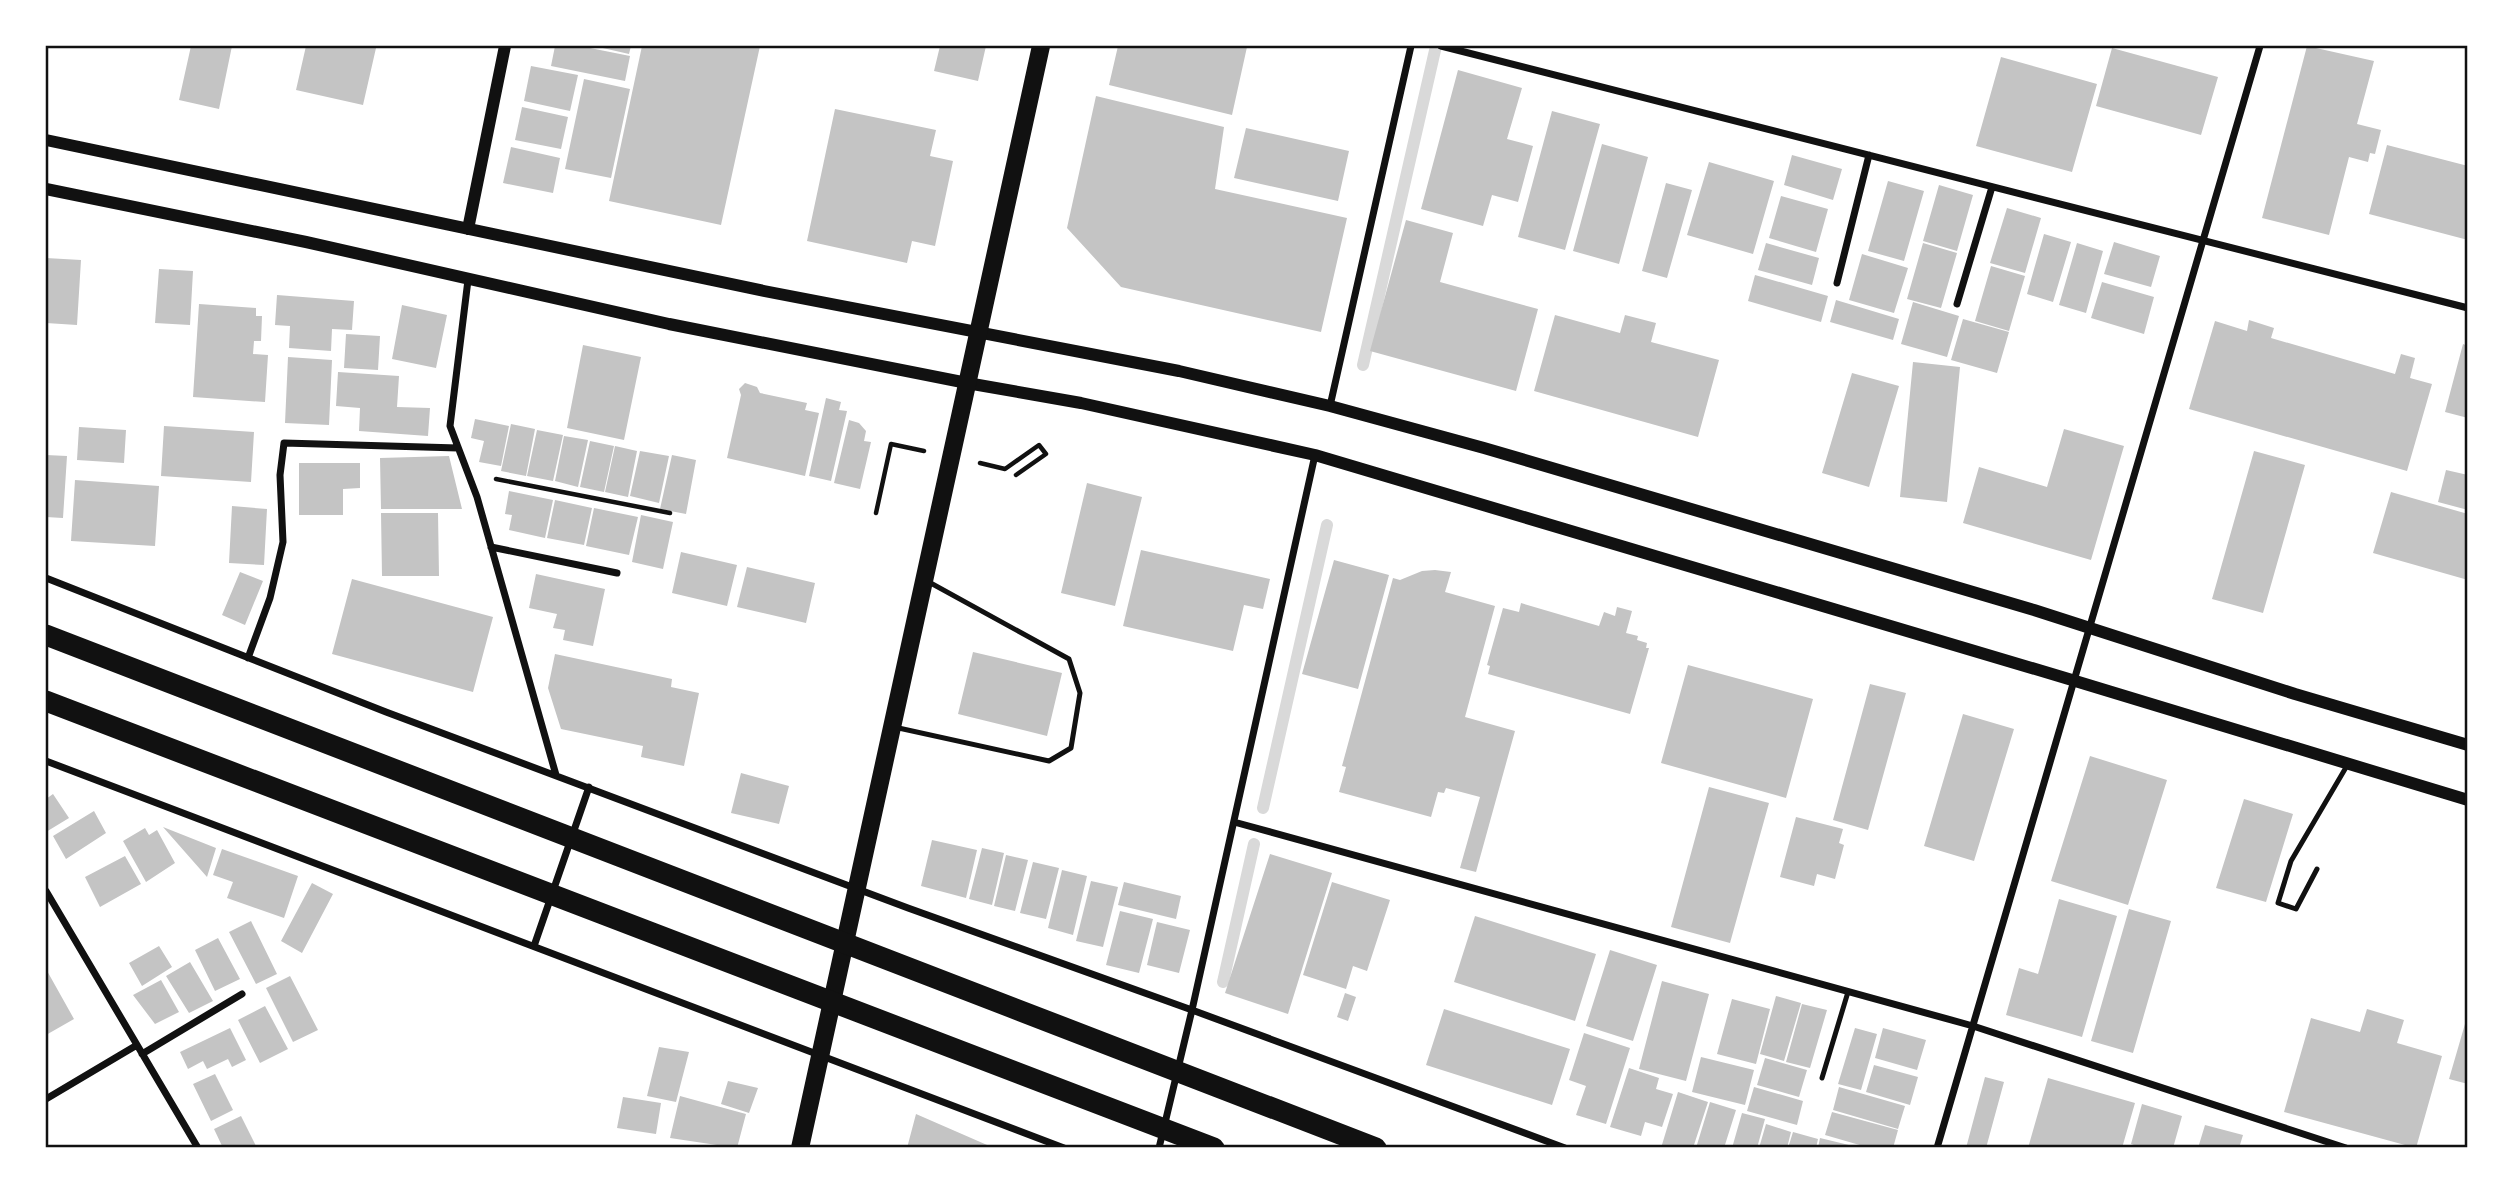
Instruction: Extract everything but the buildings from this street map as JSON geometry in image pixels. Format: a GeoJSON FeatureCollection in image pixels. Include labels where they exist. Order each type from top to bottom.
{"type":"FeatureCollection","features":[{"type":"Feature","properties":{"kind":"highway"},"geometry":{"type":"LineString","coordinates":[[46,635],[1376,1147]]}},
{"type":"Feature","properties":{"kind":"highway"},"geometry":{"type":"LineString","coordinates":[[46,701],[1214,1147]]}},
{"type":"Feature","properties":{"kind":"main road"},"geometry":{"type":"LineString","coordinates":[[800,1147],[1041,46]]}},
{"type":"Feature","properties":{"kind":"street"},"geometry":{"type":"LineString","coordinates":[[468,229],[505,46]]}},
{"type":"Feature","properties":{"kind":"street"},"geometry":{"type":"LineString","coordinates":[[1331,406],[1411,46]]}},
{"type":"Feature","properties":{"kind":"street"},"geometry":{"type":"LineString","coordinates":[[1443,46],[2468,307]]}},
{"type":"Feature","properties":{"kind":"street"},"geometry":{"type":"LineString","coordinates":[[1937,1147],[2260,46]]}},
{"type":"Feature","properties":{"kind":"street"},"geometry":{"type":"LineString","coordinates":[[46,140],[764,291],[1179,371],[1331,406],[1484,448],[2034,610],[2087,629],[2468,745]]}},
{"type":"Feature","properties":{"kind":"street"},"geometry":{"type":"LineString","coordinates":[[1836,283],[1870,155]]}},
{"type":"Feature","properties":{"kind":"street"},"geometry":{"type":"LineString","coordinates":[[1958,304],[1992,187]]}},
{"type":"Feature","properties":{"kind":"street"},"geometry":{"type":"LineString","coordinates":[[46,189],[306,242],[669,324],[967,383],[1082,402],[1315,455],[2468,800]]}},
{"type":"Feature","properties":{"kind":"street"},"geometry":{"type":"LineString","coordinates":[[468,280],[450,426],[491,547],[556,775]]}},
{"type":"Feature","properties":{"kind":"street"},"geometry":{"type":"LineString","coordinates":[[248,658],[270,598],[282,542],[280,475],[284,443],[458,447]]}},
{"type":"Feature","properties":{"kind":"street"},"geometry":{"type":"LineString","coordinates":[[1159,1147],[1315,455]]}},
{"type":"Feature","properties":{"kind":"street"},"geometry":{"type":"LineString","coordinates":[[491,547],[617,573]]}},
{"type":"Feature","properties":{"kind":"street"},"geometry":{"type":"LineString","coordinates":[[46,578],[248,658],[908,908],[1192,1010],[1552,1145],[1565,1147]]}},
{"type":"Feature","properties":{"kind":"street"},"geometry":{"type":"LineString","coordinates":[[46,761],[1064,1147]]}},
{"type":"Feature","properties":{"kind":"street"},"geometry":{"type":"LineString","coordinates":[[534,946],[589,787]]}},
{"type":"Feature","properties":{"kind":"street"},"geometry":{"type":"LineString","coordinates":[[1234,822],[1973,1027],[2346,1147]]}},
{"type":"Feature","properties":{"kind":"street"},"geometry":{"type":"LineString","coordinates":[[46,891],[198,1147]]}},
{"type":"Feature","properties":{"kind":"street"},"geometry":{"type":"LineString","coordinates":[[142,1054],[242,994]]}},
{"type":"Feature","properties":{"kind":"street"},"geometry":{"type":"LineString","coordinates":[[46,1099],[137,1045]]}},
{"type":"Feature","properties":{"kind":"lane"},"geometry":{"type":"LineString","coordinates":[[892,727],[1049,761],[1071,748],[1080,693],[1069,659],[924,579]]}},
{"type":"Feature","properties":{"kind":"lane"},"geometry":{"type":"LineString","coordinates":[[2317,869],[2296,909],[2278,903],[2291,861],[2348,764]]}},
{"type":"Feature","properties":{"kind":"lane"},"geometry":{"type":"LineString","coordinates":[[1822,1077],[1847,992]]}},
{"type":"Feature","properties":{"kind":"path"},"geometry":{"type":"LineString","coordinates":[[876,513],[891,444]]}},
{"type":"Feature","properties":{"kind":"path"},"geometry":{"type":"LineString","coordinates":[[1005,468],[1039,445],[1046,454],[1016,475]]}},
{"type":"Feature","properties":{"kind":"path"},"geometry":{"type":"LineString","coordinates":[[468,474],[670,513]]}},
{"type":"Feature","properties":{"kind":"waterway"},"geometry":{"type":"LineString","coordinates":[[1363,365],[1436,46]]}},
{"type":"Feature","properties":{"kind":"waterway"},"geometry":{"type":"LineString","coordinates":[[1263,808],[1327,525]]}},
{"type":"Feature","properties":{"kind":"waterway"},"geometry":{"type":"LineString","coordinates":[[1223,982],[1254,844]]}}]}
